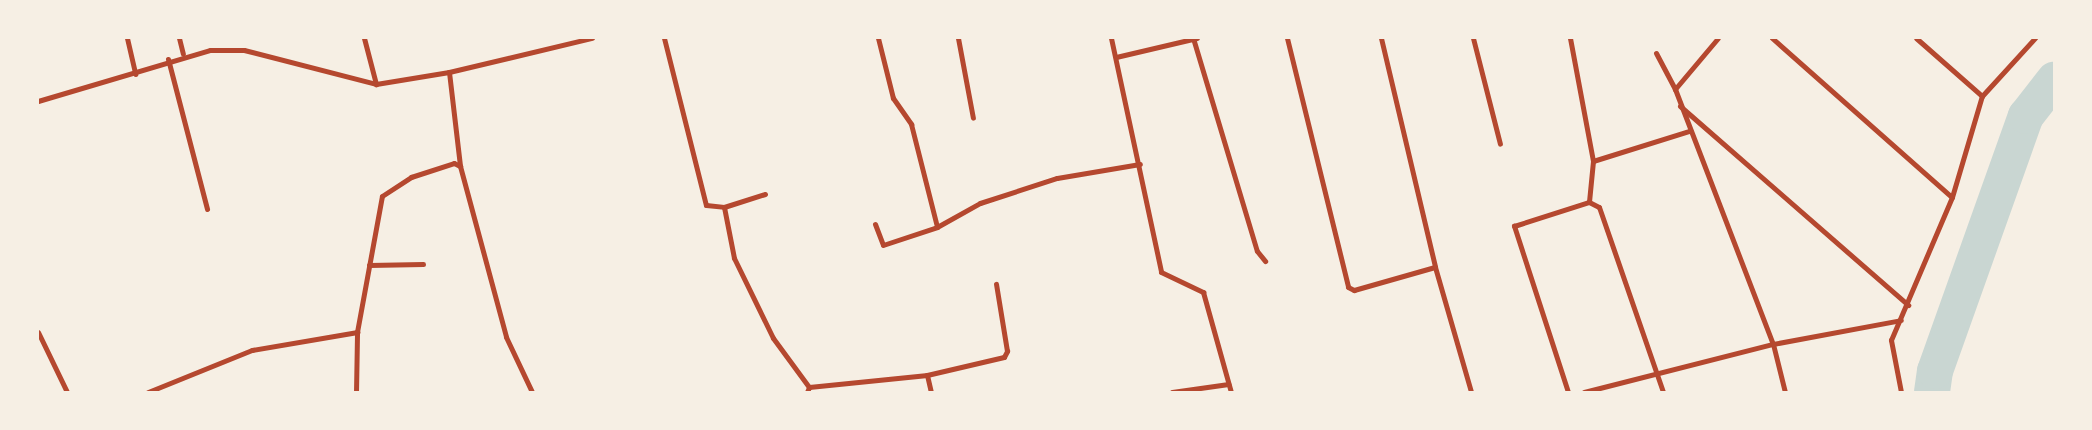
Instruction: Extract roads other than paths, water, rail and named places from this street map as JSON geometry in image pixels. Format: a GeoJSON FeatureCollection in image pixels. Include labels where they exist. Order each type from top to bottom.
{"type":"FeatureCollection","features":[{"type":"Feature","properties":{"kind":"street"},"geometry":{"type":"LineString","coordinates":[[127,38],[135,74]]}},
{"type":"Feature","properties":{"kind":"street"},"geometry":{"type":"LineString","coordinates":[[179,38],[183,54]]}},
{"type":"Feature","properties":{"kind":"street"},"geometry":{"type":"LineString","coordinates":[[364,38],[376,84]]}},
{"type":"Feature","properties":{"kind":"street"},"geometry":{"type":"LineString","coordinates":[[38,100],[135,74],[168,58],[183,54],[244,50],[376,84],[448,72],[592,38]]}},
{"type":"Feature","properties":{"kind":"street"},"geometry":{"type":"LineString","coordinates":[[664,38],[705,202],[710,208],[724,207],[765,194]]}},
{"type":"Feature","properties":{"kind":"street"},"geometry":{"type":"LineString","coordinates":[[878,38],[891,93],[911,124],[937,227]]}},
{"type":"Feature","properties":{"kind":"street"},"geometry":{"type":"LineString","coordinates":[[958,38],[973,118]]}},
{"type":"Feature","properties":{"kind":"street"},"geometry":{"type":"LineString","coordinates":[[1111,38],[1140,164],[1161,272],[1203,292],[1231,392]]}},
{"type":"Feature","properties":{"kind":"street"},"geometry":{"type":"LineString","coordinates":[[1116,57],[1195,38],[1257,251],[1265,261]]}},
{"type":"Feature","properties":{"kind":"street"},"geometry":{"type":"LineString","coordinates":[[1287,38],[1348,287],[1354,290],[1435,267]]}},
{"type":"Feature","properties":{"kind":"street"},"geometry":{"type":"LineString","coordinates":[[1381,38],[1435,267],[1471,392]]}},
{"type":"Feature","properties":{"kind":"street"},"geometry":{"type":"LineString","coordinates":[[1473,38],[1500,144]]}},
{"type":"Feature","properties":{"kind":"street"},"geometry":{"type":"LineString","coordinates":[[1570,38],[1593,161],[1589,202]]}},
{"type":"Feature","properties":{"kind":"street"},"geometry":{"type":"LineString","coordinates":[[1674,89],[1718,38]]}},
{"type":"Feature","properties":{"kind":"street"},"geometry":{"type":"LineString","coordinates":[[1772,38],[1952,197]]}},
{"type":"Feature","properties":{"kind":"street"},"geometry":{"type":"LineString","coordinates":[[1916,38],[1982,96]]}},
{"type":"Feature","properties":{"kind":"street"},"geometry":{"type":"LineString","coordinates":[[1901,392],[1890,350],[1952,197],[1982,96],[2035,38]]}},
{"type":"Feature","properties":{"kind":"street"},"geometry":{"type":"LineString","coordinates":[[1656,53],[1674,89],[1688,131],[1772,344],[1785,392]]}},
{"type":"Feature","properties":{"kind":"street"},"geometry":{"type":"LineString","coordinates":[[168,58],[208,209]]}},
{"type":"Feature","properties":{"kind":"street"},"geometry":{"type":"LineString","coordinates":[[448,72],[460,166],[506,337],[532,392]]}},
{"type":"Feature","properties":{"kind":"street"},"geometry":{"type":"LineString","coordinates":[[1680,106],[1908,304]]}},
{"type":"Feature","properties":{"kind":"street"},"geometry":{"type":"LineString","coordinates":[[1593,161],[1688,131]]}},
{"type":"Feature","properties":{"kind":"street"},"geometry":{"type":"LineString","coordinates":[[356,392],[357,332],[383,194],[411,177],[452,163],[460,166]]}},
{"type":"Feature","properties":{"kind":"street"},"geometry":{"type":"LineString","coordinates":[[875,224],[883,245],[937,227],[980,203],[1057,178],[1140,164]]}},
{"type":"Feature","properties":{"kind":"street"},"geometry":{"type":"LineString","coordinates":[[1568,392],[1514,226],[1589,202],[1599,207],[1657,370],[1663,392]]}},
{"type":"Feature","properties":{"kind":"street"},"geometry":{"type":"LineString","coordinates":[[724,207],[734,258],[773,338],[808,390],[927,375],[1006,355],[996,284]]}},
{"type":"Feature","properties":{"kind":"street"},"geometry":{"type":"LineString","coordinates":[[369,265],[423,264]]}},
{"type":"Feature","properties":{"kind":"street"},"geometry":{"type":"LineString","coordinates":[[1584,392],[1657,370],[1772,344],[1901,320]]}},
{"type":"Feature","properties":{"kind":"street"},"geometry":{"type":"LineString","coordinates":[[38,332],[67,392]]}},
{"type":"Feature","properties":{"kind":"street"},"geometry":{"type":"LineString","coordinates":[[148,392],[244,352],[357,332]]}},
{"type":"Feature","properties":{"kind":"street"},"geometry":{"type":"LineString","coordinates":[[927,375],[931,392]]}},
{"type":"Feature","properties":{"kind":"street"},"geometry":{"type":"LineString","coordinates":[[1172,392],[1228,384]]}},
{"type":"Feature","properties":{"kind":"waterway"},"geometry":{"type":"LineString","coordinates":[[1932,392],[1935,371],[2026,116],[2054,80]]}}]}
